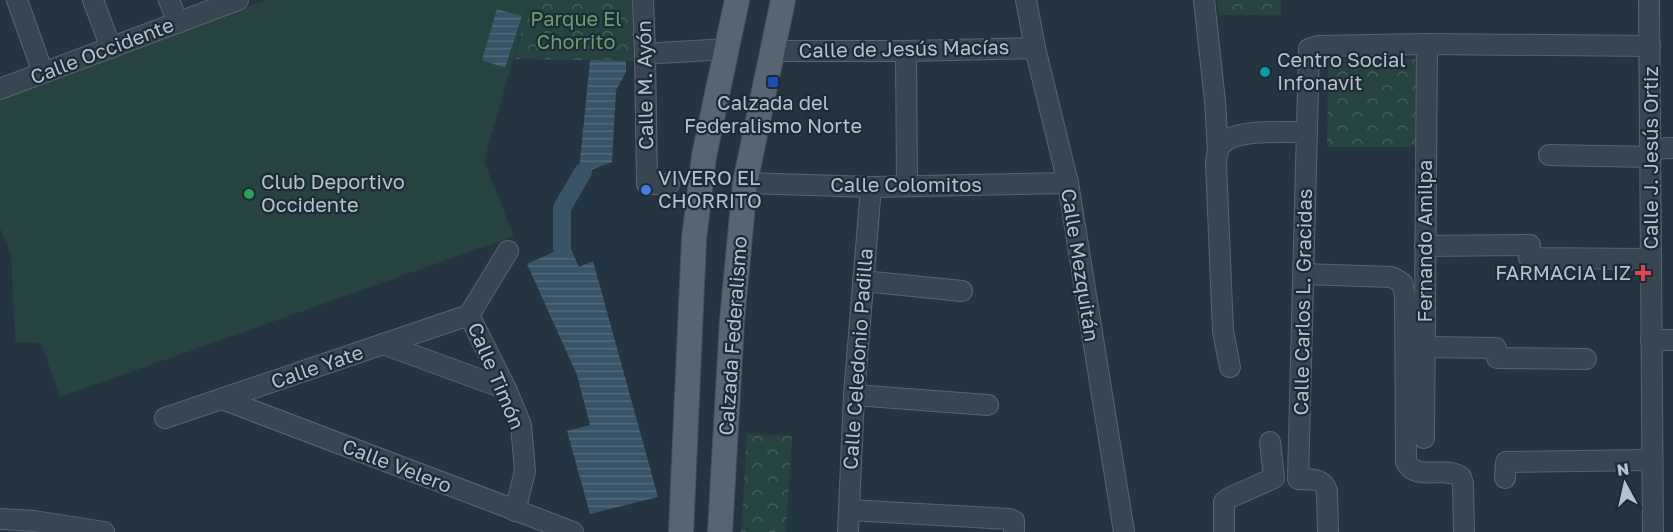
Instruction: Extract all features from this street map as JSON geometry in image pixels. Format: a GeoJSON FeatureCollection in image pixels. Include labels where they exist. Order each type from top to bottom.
{"type":"FeatureCollection","features":[{"type":"Feature","properties":{"kind":"main road","name":"Calzada Federalismo"},"geometry":{"type":"LineString","coordinates":[[681,532],[694,239],[704,156],[737,0]]}},
{"type":"Feature","properties":{"kind":"main road","name":"Calzada Federalismo"},"geometry":{"type":"LineString","coordinates":[[720,532],[732,321],[745,183],[783,0]]}},
{"type":"Feature","properties":{"kind":"street"},"geometry":{"type":"LineString","coordinates":[[17,0],[43,73]]}},
{"type":"Feature","properties":{"kind":"street"},"geometry":{"type":"LineString","coordinates":[[93,0],[111,48]]}},
{"type":"Feature","properties":{"kind":"street"},"geometry":{"type":"LineString","coordinates":[[169,0],[178,23]]}},
{"type":"Feature","properties":{"kind":"street","name":"Calle Occidente"},"geometry":{"type":"LineString","coordinates":[[0,89],[238,0]]}},
{"type":"Feature","properties":{"kind":"street","name":"Calle M. Ayón"},"geometry":{"type":"LineString","coordinates":[[643,0],[647,184],[669,184]]}},
{"type":"Feature","properties":{"kind":"street","name":"Calle Mezquitán"},"geometry":{"type":"LineString","coordinates":[[1026,0],[1035,48],[1068,183],[1124,532]]}},
{"type":"Feature","properties":{"kind":"street"},"geometry":{"type":"LineString","coordinates":[[1204,0],[1218,151],[1216,163],[1223,331],[1230,367]]}},
{"type":"Feature","properties":{"kind":"street","name":"Calle J. Jesús Ortiz"},"geometry":{"type":"LineString","coordinates":[[1649,0],[1653,532]]}},
{"type":"Feature","properties":{"kind":"street"},"geometry":{"type":"LineString","coordinates":[[1426,44],[1650,46]]}},
{"type":"Feature","properties":{"kind":"street","name":"Calle Carlos L. Gracidas"},"geometry":{"type":"LineString","coordinates":[[1328,532],[1325,484],[1320,480],[1298,479],[1309,49],[1318,46],[1426,44]]}},
{"type":"Feature","properties":{"kind":"street","name":"Fernando Amilpa"},"geometry":{"type":"LineString","coordinates":[[1424,438],[1426,44]]}},
{"type":"Feature","properties":{"kind":"street","name":"Calle de Jesús Macías"},"geometry":{"type":"LineString","coordinates":[[772,51],[1035,48]]}},
{"type":"Feature","properties":{"kind":"street","name":"Calle M. Ayón"},"geometry":{"type":"LineString","coordinates":[[659,52],[728,49]]}},
{"type":"Feature","properties":{"kind":"street"},"geometry":{"type":"LineString","coordinates":[[906,51],[907,186]]}},
{"type":"Feature","properties":{"kind":"street"},"geometry":{"type":"LineString","coordinates":[[1218,151],[1222,144],[1232,137],[1244,133],[1307,132]]}},
{"type":"Feature","properties":{"kind":"street"},"geometry":{"type":"LineString","coordinates":[[1549,155],[1651,153],[1673,148]]}},
{"type":"Feature","properties":{"kind":"street","name":"Calle Colomitos"},"geometry":{"type":"LineString","coordinates":[[745,183],[871,187],[1068,183]]}},
{"type":"Feature","properties":{"kind":"street","name":"Calle Celedonio Padilla"},"geometry":{"type":"LineString","coordinates":[[848,532],[854,395],[871,187]]}},
{"type":"Feature","properties":{"kind":"street"},"geometry":{"type":"LineString","coordinates":[[1425,246],[1530,245],[1530,258],[1651,259]]}},
{"type":"Feature","properties":{"kind":"street","name":"Calle Timón"},"geometry":{"type":"LineString","coordinates":[[508,251],[469,315],[506,389],[521,425],[525,471],[515,511]]}},
{"type":"Feature","properties":{"kind":"street"},"geometry":{"type":"LineString","coordinates":[[1304,274],[1392,277],[1402,283],[1405,294],[1406,462],[1415,472],[1454,472],[1461,477],[1464,532]]}},
{"type":"Feature","properties":{"kind":"street"},"geometry":{"type":"LineString","coordinates":[[862,281],[962,291]]}},
{"type":"Feature","properties":{"kind":"street","name":"Calle Yate"},"geometry":{"type":"LineString","coordinates":[[165,418],[469,315]]}},
{"type":"Feature","properties":{"kind":"street"},"geometry":{"type":"LineString","coordinates":[[1651,340],[1673,340]]}},
{"type":"Feature","properties":{"kind":"street"},"geometry":{"type":"LineString","coordinates":[[383,344],[506,389]]}},
{"type":"Feature","properties":{"kind":"street"},"geometry":{"type":"LineString","coordinates":[[1425,346],[1496,348],[1497,358],[1586,359]]}},
{"type":"Feature","properties":{"kind":"street"},"geometry":{"type":"LineString","coordinates":[[854,395],[988,405]]}},
{"type":"Feature","properties":{"kind":"street","name":"Calle Velero"},"geometry":{"type":"LineString","coordinates":[[222,399],[573,532]]}},
{"type":"Feature","properties":{"kind":"street"},"geometry":{"type":"LineString","coordinates":[[1224,532],[1224,502],[1274,478],[1270,442]]}},
{"type":"Feature","properties":{"kind":"street"},"geometry":{"type":"LineString","coordinates":[[1505,478],[1506,462],[1652,460]]}},
{"type":"Feature","properties":{"kind":"street"},"geometry":{"type":"LineString","coordinates":[[849,510],[974,525],[1009,519],[1014,521],[1014,532]]}},
{"type":"Feature","properties":{"kind":"street"},"geometry":{"type":"LineString","coordinates":[[0,519],[34,521],[104,532]]}},
{"type":"Feature","properties":{"kind":"green space","name":"Club Deportivo Occidente"},"geometry":{"type":"Polygon","coordinates":[[[267,0],[530,0],[484,161],[514,236],[60,397],[41,343],[15,342],[11,255],[0,228],[0,97],[267,0]]]}},
{"type":"Feature","properties":{"kind":"green space","name":"Parque El Chorrito"},"geometry":{"type":"Polygon","coordinates":[[[530,0],[637,0],[639,61],[514,59],[530,0]]]}},
{"type":"Feature","properties":{"kind":"green space"},"geometry":{"type":"Polygon","coordinates":[[[1217,0],[1281,0],[1281,15],[1219,15],[1217,0]]]}},
{"type":"Feature","properties":{"kind":"green space"},"geometry":{"type":"Polygon","coordinates":[[[1328,59],[1431,59],[1430,147],[1327,147],[1328,59]]]}},
{"type":"Feature","properties":{"kind":"green space"},"geometry":{"type":"Polygon","coordinates":[[[747,434],[792,436],[786,532],[741,532],[747,434]]]}},
{"type":"Feature","properties":{"kind":"water"},"geometry":{"type":"Polygon","coordinates":[[[497,9],[522,16],[505,68],[482,60],[497,9]]]}},
{"type":"Feature","properties":{"kind":"water"},"geometry":{"type":"Polygon","coordinates":[[[590,60],[626,61],[626,72],[616,90],[612,162],[586,172],[579,171],[590,60]]]}},
{"type":"Feature","properties":{"kind":"water"},"geometry":{"type":"Polygon","coordinates":[[[569,245],[579,267],[593,261],[658,497],[590,514],[567,431],[590,425],[577,375],[527,264],[569,245]]]}},
{"type":"Feature","properties":{"kind":"waterway"},"geometry":{"type":"LineString","coordinates":[[562,248],[562,208],[583,172]]}},
{"type":"Feature","properties":{"kind":"place","name":"Centro Social Infonavit"},"geometry":{"type":"Point","coordinates":[1265,72]}},
{"type":"Feature","properties":{"kind":"place","name":"Calzada del Federalismo Norte"},"geometry":{"type":"Point","coordinates":[773,82]}},
{"type":"Feature","properties":{"kind":"place","name":"VIVERO EL CHORRITO"},"geometry":{"type":"Point","coordinates":[646,190]}},
{"type":"Feature","properties":{"kind":"place","name":"Club Deportivo Occidente"},"geometry":{"type":"Point","coordinates":[249,194]}},
{"type":"Feature","properties":{"kind":"place","name":"FARMACIA LIZ"},"geometry":{"type":"Point","coordinates":[1643,273]}}]}
